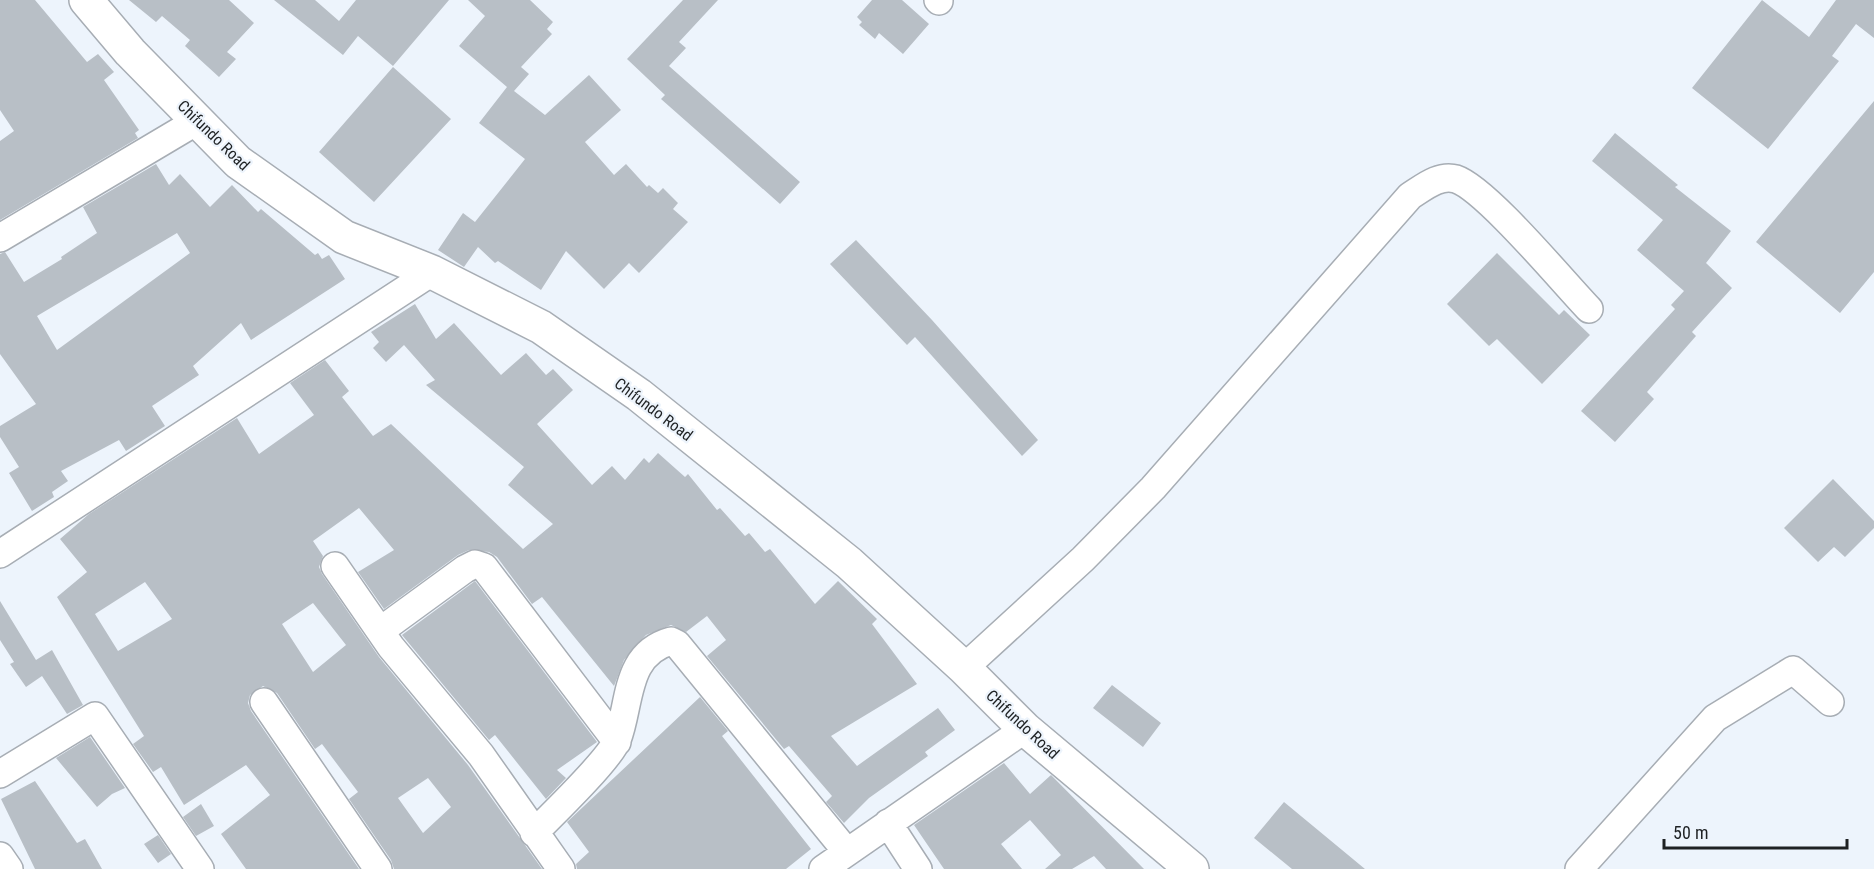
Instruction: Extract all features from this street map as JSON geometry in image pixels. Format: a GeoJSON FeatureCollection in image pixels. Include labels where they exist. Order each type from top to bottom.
{"type":"FeatureCollection","features":[{"type":"Feature","properties":{"kind":"street","name":"Chifundo Road"},"geometry":{"type":"LineString","coordinates":[[86,0],[130,52],[238,162],[344,237],[432,272],[541,327],[639,395],[849,563],[964,668],[1025,729],[1192,869]]}},
{"type":"Feature","properties":{"kind":"street"},"geometry":{"type":"LineString","coordinates":[[0,238],[197,121]]}},
{"type":"Feature","properties":{"kind":"street"},"geometry":{"type":"LineString","coordinates":[[964,668],[1083,559],[1153,488],[1410,196],[1435,180],[1455,179],[1483,197],[1589,309]]}},
{"type":"Feature","properties":{"kind":"street"},"geometry":{"type":"LineString","coordinates":[[0,554],[432,272]]}},
{"type":"Feature","properties":{"kind":"street"},"geometry":{"type":"LineString","coordinates":[[380,631],[465,569],[475,564],[484,567],[617,742]]}},
{"type":"Feature","properties":{"kind":"street"},"geometry":{"type":"LineString","coordinates":[[335,566],[413,676],[481,755],[561,869]]}},
{"type":"Feature","properties":{"kind":"street"},"geometry":{"type":"LineString","coordinates":[[534,833],[617,742],[632,675],[638,663],[662,643],[671,641],[677,644],[846,852]]}},
{"type":"Feature","properties":{"kind":"street"},"geometry":{"type":"LineString","coordinates":[[1579,869],[1715,718],[1793,670],[1830,702]]}},
{"type":"Feature","properties":{"kind":"street"},"geometry":{"type":"LineString","coordinates":[[264,702],[378,869]]}},
{"type":"Feature","properties":{"kind":"street"},"geometry":{"type":"LineString","coordinates":[[0,774],[95,716],[200,869]]}},
{"type":"Feature","properties":{"kind":"street"},"geometry":{"type":"LineString","coordinates":[[823,869],[1025,729]]}},
{"type":"Feature","properties":{"kind":"street"},"geometry":{"type":"LineString","coordinates":[[888,823],[918,869]]}},
{"type":"Feature","properties":{"kind":"street"},"geometry":{"type":"LineString","coordinates":[[0,856],[9,869]]}},
{"type":"Feature","properties":{"kind":"building"},"geometry":{"type":"Polygon","coordinates":[[[0,0],[35,0],[87,62],[98,54],[114,72],[104,80],[139,130],[135,133],[138,138],[0,220],[0,141],[14,131],[0,110],[0,0]]]}},
{"type":"Feature","properties":{"kind":"building"},"geometry":{"type":"Polygon","coordinates":[[[129,0],[229,0],[254,23],[227,52],[236,59],[219,77],[185,46],[190,40],[162,16],[156,22],[129,0]]]}},
{"type":"Feature","properties":{"kind":"building"},"geometry":{"type":"Polygon","coordinates":[[[274,0],[315,0],[339,21],[356,0],[449,0],[393,66],[358,36],[343,55],[274,0]]]}},
{"type":"Feature","properties":{"kind":"building"},"geometry":{"type":"Polygon","coordinates":[[[468,0],[530,0],[553,22],[547,29],[552,34],[521,67],[529,74],[514,91],[545,115],[589,75],[621,110],[585,142],[614,175],[626,164],[647,187],[649,185],[658,193],[663,188],[678,203],[673,209],[688,222],[639,273],[629,263],[604,289],[566,251],[541,290],[498,261],[495,263],[478,247],[464,267],[438,250],[463,213],[475,222],[525,159],[479,123],[507,87],[459,46],[485,16],[468,0]]]}},
{"type":"Feature","properties":{"kind":"building"},"geometry":{"type":"Polygon","coordinates":[[[683,0],[718,0],[679,42],[686,48],[669,66],[800,182],[780,204],[661,99],[665,95],[627,59],[683,0]]]}},
{"type":"Feature","properties":{"kind":"building"},"geometry":{"type":"Polygon","coordinates":[[[872,0],[902,0],[929,24],[903,54],[879,33],[875,39],[859,25],[862,22],[857,17],[872,0]]]}},
{"type":"Feature","properties":{"kind":"building"},"geometry":{"type":"Polygon","coordinates":[[[1762,0],[1809,37],[1836,0],[1874,0],[1874,38],[1856,24],[1832,56],[1839,61],[1768,149],[1692,88],[1762,0]]]}},
{"type":"Feature","properties":{"kind":"building"},"geometry":{"type":"Polygon","coordinates":[[[393,67],[451,119],[374,202],[319,152],[393,67]]]}},
{"type":"Feature","properties":{"kind":"building"},"geometry":{"type":"Polygon","coordinates":[[[1874,101],[1874,272],[1840,313],[1756,242],[1874,101]]]}},
{"type":"Feature","properties":{"kind":"building"},"geometry":{"type":"Polygon","coordinates":[[[1615,133],[1678,185],[1675,187],[1731,231],[1706,263],[1732,288],[1692,332],[1696,336],[1647,392],[1654,399],[1615,442],[1581,411],[1675,309],[1671,305],[1684,291],[1637,250],[1663,220],[1592,161],[1615,133]]]}},
{"type":"Feature","properties":{"kind":"building"},"geometry":{"type":"Polygon","coordinates":[[[156,164],[169,185],[180,174],[210,207],[232,185],[258,212],[261,209],[315,255],[318,253],[322,259],[329,255],[345,279],[251,340],[241,323],[193,366],[199,375],[152,406],[165,426],[126,451],[119,440],[61,471],[68,481],[52,492],[54,497],[32,511],[9,473],[19,467],[0,437],[0,426],[36,404],[0,354],[0,254],[5,252],[24,282],[62,259],[61,257],[97,233],[83,207],[156,164]],[[177,233],[37,316],[57,350],[190,253],[177,233]]]}},
{"type":"Feature","properties":{"kind":"building"},"geometry":{"type":"Polygon","coordinates":[[[856,240],[932,320],[1038,440],[1022,456],[915,337],[907,345],[830,264],[856,240]]]}},
{"type":"Feature","properties":{"kind":"building"},"geometry":{"type":"Polygon","coordinates":[[[1497,253],[1559,315],[1564,310],[1590,335],[1542,384],[1497,339],[1489,346],[1447,304],[1497,253]]]}},
{"type":"Feature","properties":{"kind":"building"},"geometry":{"type":"Polygon","coordinates":[[[415,304],[436,339],[454,323],[501,375],[526,353],[546,375],[553,369],[573,390],[537,424],[592,485],[612,466],[625,480],[644,458],[649,463],[658,453],[685,477],[688,474],[717,510],[720,508],[745,536],[749,533],[765,552],[770,549],[815,604],[838,581],[877,619],[872,624],[917,684],[831,736],[857,766],[938,708],[955,730],[925,752],[928,756],[869,798],[844,823],[826,802],[832,796],[789,746],[784,749],[707,656],[726,640],[707,616],[686,632],[671,625],[646,635],[624,660],[614,686],[542,597],[532,604],[497,557],[489,552],[469,550],[458,555],[384,609],[358,572],[394,550],[359,508],[313,541],[323,556],[319,567],[322,574],[379,657],[468,765],[542,869],[394,869],[391,860],[349,799],[358,792],[322,744],[315,749],[277,693],[263,686],[250,695],[248,703],[251,711],[359,869],[246,869],[221,834],[270,795],[246,765],[184,805],[161,767],[153,772],[133,744],[144,736],[57,597],[87,572],[60,539],[89,514],[237,418],[259,454],[314,415],[290,383],[325,360],[349,391],[342,397],[373,436],[391,424],[523,549],[553,524],[508,485],[524,467],[426,385],[435,380],[404,345],[386,362],[373,348],[379,342],[371,332],[415,304]],[[145,582],[95,614],[118,651],[172,619],[145,582]],[[313,603],[282,624],[313,672],[346,645],[313,603]],[[428,778],[398,798],[423,833],[451,807],[428,778]]]}},
{"type":"Feature","properties":{"kind":"building"},"geometry":{"type":"Polygon","coordinates":[[[1833,479],[1874,521],[1874,528],[1845,557],[1834,547],[1818,562],[1784,528],[1833,479]]]}},
{"type":"Feature","properties":{"kind":"building"},"geometry":{"type":"Polygon","coordinates":[[[475,581],[597,742],[557,770],[566,778],[546,799],[495,735],[489,740],[402,635],[475,581]]]}},
{"type":"Feature","properties":{"kind":"building"},"geometry":{"type":"Polygon","coordinates":[[[0,601],[36,660],[52,650],[83,705],[67,714],[42,676],[26,687],[10,664],[14,662],[0,640],[0,601]]]}},
{"type":"Feature","properties":{"kind":"building"},"geometry":{"type":"Polygon","coordinates":[[[1112,685],[1161,723],[1143,747],[1093,708],[1112,685]]]}},
{"type":"Feature","properties":{"kind":"building"},"geometry":{"type":"Polygon","coordinates":[[[700,697],[728,731],[722,736],[811,849],[786,869],[577,869],[576,864],[589,852],[567,822],[700,697]]]}},
{"type":"Feature","properties":{"kind":"building"},"geometry":{"type":"Polygon","coordinates":[[[90,737],[125,788],[112,794],[97,807],[56,758],[90,737]]]}},
{"type":"Feature","properties":{"kind":"building"},"geometry":{"type":"Polygon","coordinates":[[[1004,763],[1030,794],[1051,775],[1144,869],[1106,869],[1094,856],[1072,869],[1045,869],[1061,855],[1030,820],[1001,844],[1022,869],[944,869],[914,825],[1004,763]]]}},
{"type":"Feature","properties":{"kind":"building"},"geometry":{"type":"Polygon","coordinates":[[[35,781],[77,843],[85,839],[102,869],[35,869],[1,799],[35,781]]]}},
{"type":"Feature","properties":{"kind":"building"},"geometry":{"type":"Polygon","coordinates":[[[1284,802],[1365,869],[1292,869],[1254,838],[1284,802]]]}},
{"type":"Feature","properties":{"kind":"building"},"geometry":{"type":"Polygon","coordinates":[[[201,804],[214,826],[196,836],[183,817],[201,804]]]}},
{"type":"Feature","properties":{"kind":"building"},"geometry":{"type":"Polygon","coordinates":[[[158,835],[171,854],[158,863],[144,844],[158,835]]]}}]}
